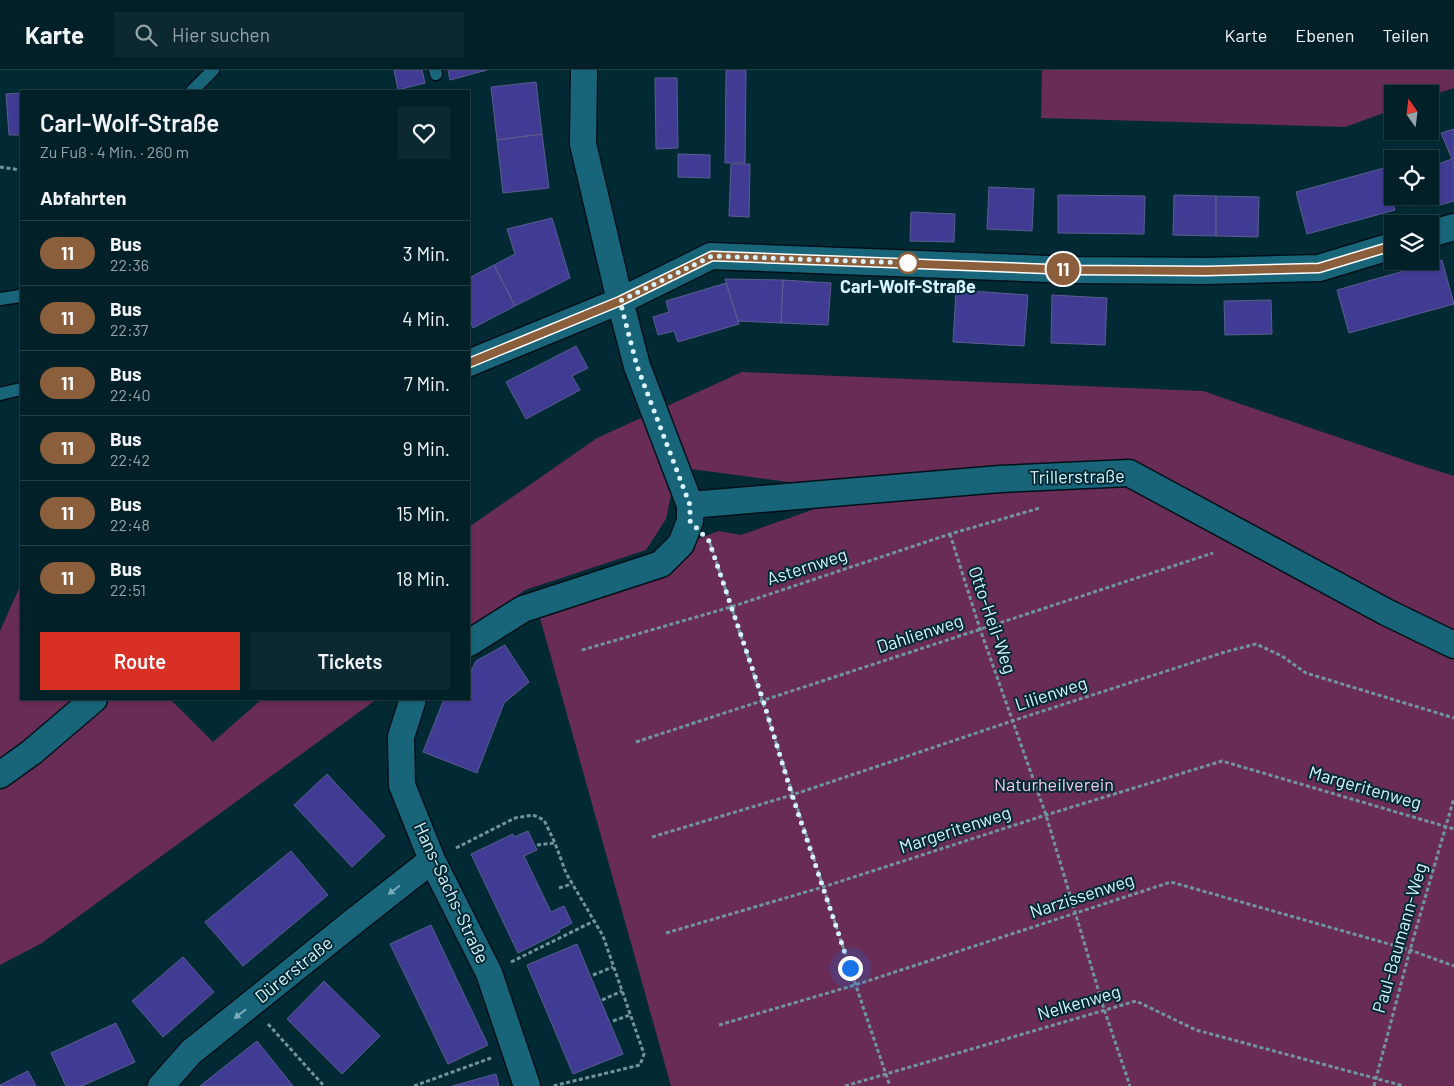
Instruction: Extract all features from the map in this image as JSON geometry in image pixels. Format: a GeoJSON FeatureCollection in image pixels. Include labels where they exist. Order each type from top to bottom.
{"type":"FeatureCollection","features":[{"type":"Feature","properties":{"kind":"street"},"geometry":{"type":"LineString","coordinates":[[470,641],[523,609],[661,564],[681,544],[690,513],[637,366],[620,301],[583,144],[584,70]]}},
{"type":"Feature","properties":{"kind":"street"},"geometry":{"type":"LineString","coordinates":[[1439,231],[1454,227]]}},
{"type":"Feature","properties":{"kind":"street"},"geometry":{"type":"LineString","coordinates":[[470,363],[620,301],[712,256],[1074,270],[1206,271],[1319,268],[1384,248]]}},
{"type":"Feature","properties":{"kind":"street","name":"Trillerstraße"},"geometry":{"type":"LineString","coordinates":[[690,513],[1000,478],[1129,473],[1386,612],[1454,645]]}},
{"type":"Feature","properties":{"kind":"street"},"geometry":{"type":"LineString","coordinates":[[0,775],[32,752],[93,700]]}},
{"type":"Feature","properties":{"kind":"street","name":"Hans-Sachs-Straße"},"geometry":{"type":"LineString","coordinates":[[413,700],[401,737],[402,785],[432,860],[489,973],[528,1086]]}},
{"type":"Feature","properties":{"kind":"street","name":"Dürerstraße"},"geometry":{"type":"LineString","coordinates":[[161,1086],[192,1052],[352,922],[432,860]]}},
{"type":"Feature","properties":{"kind":"lane"},"geometry":{"type":"LineString","coordinates":[[193,90],[213,70]]}},
{"type":"Feature","properties":{"kind":"lane"},"geometry":{"type":"LineString","coordinates":[[0,299],[20,296]]}},
{"type":"Feature","properties":{"kind":"lane"},"geometry":{"type":"LineString","coordinates":[[0,394],[20,389]]}},
{"type":"Feature","properties":{"kind":"path"},"geometry":{"type":"LineString","coordinates":[[0,167],[20,170]]}},
{"type":"Feature","properties":{"kind":"path","name":"Asternweg"},"geometry":{"type":"LineString","coordinates":[[582,650],[731,607],[950,534],[1040,508]]}},
{"type":"Feature","properties":{"kind":"path"},"geometry":{"type":"LineString","coordinates":[[690,513],[709,541],[890,1086]]}},
{"type":"Feature","properties":{"kind":"path","name":"Otto-Heil-Weg"},"geometry":{"type":"LineString","coordinates":[[950,534],[980,629],[1046,815],[1104,1009],[1130,1086]]}},
{"type":"Feature","properties":{"kind":"path","name":"Dahlienweg"},"geometry":{"type":"LineString","coordinates":[[636,742],[1214,553]]}},
{"type":"Feature","properties":{"kind":"path","name":"Lilienweg"},"geometry":{"type":"LineString","coordinates":[[652,837],[792,795],[1012,721],[1256,644],[1282,656],[1306,673],[1454,718]]}},
{"type":"Feature","properties":{"kind":"path","name":"Margeritenweg"},"geometry":{"type":"LineString","coordinates":[[666,933],[823,887],[1046,815],[1222,761],[1454,829]]}},
{"type":"Feature","properties":{"kind":"path","name":"Paul-Baumann-Weg"},"geometry":{"type":"LineString","coordinates":[[1374,1086],[1410,950],[1454,798]]}},
{"type":"Feature","properties":{"kind":"path"},"geometry":{"type":"LineString","coordinates":[[432,860],[515,818],[533,815],[544,820],[566,873],[602,936],[644,1054],[640,1065],[552,1086]]}},
{"type":"Feature","properties":{"kind":"path"},"geometry":{"type":"LineString","coordinates":[[537,845],[555,843]]}},
{"type":"Feature","properties":{"kind":"path","name":"Narzissenweg"},"geometry":{"type":"LineString","coordinates":[[719,1025],[855,985],[1171,882],[1410,950],[1454,966]]}},
{"type":"Feature","properties":{"kind":"path"},"geometry":{"type":"LineString","coordinates":[[559,888],[572,884]]}},
{"type":"Feature","properties":{"kind":"path"},"geometry":{"type":"LineString","coordinates":[[489,973],[594,921]]}},
{"type":"Feature","properties":{"kind":"path"},"geometry":{"type":"LineString","coordinates":[[593,975],[613,968]]}},
{"type":"Feature","properties":{"kind":"path"},"geometry":{"type":"LineString","coordinates":[[602,1000],[622,991]]}},
{"type":"Feature","properties":{"kind":"path","name":"Nelkenweg"},"geometry":{"type":"LineString","coordinates":[[845,1086],[1136,1001],[1196,1030],[1404,1086]]}},
{"type":"Feature","properties":{"kind":"path"},"geometry":{"type":"LineString","coordinates":[[251,1005],[324,1086]]}},
{"type":"Feature","properties":{"kind":"path"},"geometry":{"type":"LineString","coordinates":[[613,1021],[630,1016]]}},
{"type":"Feature","properties":{"kind":"path"},"geometry":{"type":"LineString","coordinates":[[414,1086],[515,1049]]}},
{"type":"Feature","properties":{"kind":"green space"},"geometry":{"type":"Polygon","coordinates":[[[1042,70],[1454,70],[1454,88],[1439,93],[1439,85],[1384,85],[1384,113],[1345,127],[1041,118],[1042,70]]]}},
{"type":"Feature","properties":{"kind":"green space"},"geometry":{"type":"Polygon","coordinates":[[[742,372],[1203,391],[1454,476],[1454,635],[1140,468],[811,485],[691,469],[674,481],[666,519],[646,550],[525,590],[470,631],[470,526],[597,438],[742,372]]]}},
{"type":"Feature","properties":{"kind":"green space","name":"Naturheilverein"},"geometry":{"type":"Polygon","coordinates":[[[1123,480],[1454,656],[1454,1086],[671,1086],[540,618],[673,571],[695,540],[719,531],[741,535],[826,505],[1123,480]]]}},
{"type":"Feature","properties":{"kind":"green space"},"geometry":{"type":"Polygon","coordinates":[[[20,586],[20,700],[171,700],[213,742],[261,700],[376,700],[42,943],[0,965],[0,631],[20,586]]]}},
{"type":"Feature","properties":{"kind":"building"},"geometry":{"type":"Polygon","coordinates":[[[394,70],[422,70],[425,83],[398,90],[394,70]]]}},
{"type":"Feature","properties":{"kind":"building"},"geometry":{"type":"Polygon","coordinates":[[[448,70],[487,70],[450,80],[448,70]]]}},
{"type":"Feature","properties":{"kind":"building"},"geometry":{"type":"Polygon","coordinates":[[[726,70],[746,70],[745,163],[725,163],[726,70]]]}},
{"type":"Feature","properties":{"kind":"building"},"geometry":{"type":"Polygon","coordinates":[[[655,78],[677,78],[678,148],[656,149],[655,78]]]}},
{"type":"Feature","properties":{"kind":"building"},"geometry":{"type":"Polygon","coordinates":[[[536,82],[542,134],[497,140],[491,87],[536,82]]]}},
{"type":"Feature","properties":{"kind":"building"},"geometry":{"type":"Polygon","coordinates":[[[20,93],[20,135],[9,135],[6,94],[20,93]]]}},
{"type":"Feature","properties":{"kind":"building"},"geometry":{"type":"Polygon","coordinates":[[[1454,129],[1454,201],[1436,206],[1439,205],[1439,164],[1452,159],[1441,133],[1454,129]]]}},
{"type":"Feature","properties":{"kind":"building"},"geometry":{"type":"Polygon","coordinates":[[[542,134],[549,188],[503,193],[497,140],[542,134]]]}},
{"type":"Feature","properties":{"kind":"building"},"geometry":{"type":"Polygon","coordinates":[[[678,154],[710,155],[710,178],[678,177],[678,154]]]}},
{"type":"Feature","properties":{"kind":"building"},"geometry":{"type":"Polygon","coordinates":[[[731,164],[750,164],[749,217],[729,216],[731,164]]]}},
{"type":"Feature","properties":{"kind":"building"},"geometry":{"type":"Polygon","coordinates":[[[1384,168],[1384,205],[1394,205],[1395,210],[1307,234],[1296,192],[1384,168]]]}},
{"type":"Feature","properties":{"kind":"building"},"geometry":{"type":"Polygon","coordinates":[[[989,187],[1034,189],[1032,231],[987,229],[989,187]]]}},
{"type":"Feature","properties":{"kind":"building"},"geometry":{"type":"Polygon","coordinates":[[[1058,195],[1145,196],[1144,234],[1058,233],[1058,195]]]}},
{"type":"Feature","properties":{"kind":"building"},"geometry":{"type":"Polygon","coordinates":[[[1174,195],[1216,196],[1216,236],[1173,235],[1174,195]]]}},
{"type":"Feature","properties":{"kind":"building"},"geometry":{"type":"Polygon","coordinates":[[[1216,196],[1259,197],[1258,237],[1216,236],[1216,196]]]}},
{"type":"Feature","properties":{"kind":"building"},"geometry":{"type":"Polygon","coordinates":[[[911,212],[955,214],[954,242],[910,241],[911,212]]]}},
{"type":"Feature","properties":{"kind":"building"},"geometry":{"type":"Polygon","coordinates":[[[552,218],[570,278],[515,306],[494,265],[515,254],[507,229],[552,218]]]}},
{"type":"Feature","properties":{"kind":"building"},"geometry":{"type":"Polygon","coordinates":[[[1442,260],[1454,304],[1349,333],[1337,290],[1407,270],[1439,270],[1439,261],[1442,260]]]}},
{"type":"Feature","properties":{"kind":"building"},"geometry":{"type":"Polygon","coordinates":[[[494,265],[515,306],[473,328],[470,321],[470,277],[494,265]]]}},
{"type":"Feature","properties":{"kind":"building"},"geometry":{"type":"Polygon","coordinates":[[[725,279],[783,280],[781,323],[738,321],[725,279]]]}},
{"type":"Feature","properties":{"kind":"building"},"geometry":{"type":"Polygon","coordinates":[[[783,280],[831,283],[828,325],[781,323],[783,280]]]}},
{"type":"Feature","properties":{"kind":"building"},"geometry":{"type":"Polygon","coordinates":[[[726,283],[739,324],[678,342],[674,331],[658,335],[653,317],[669,312],[666,301],[726,283]]]}},
{"type":"Feature","properties":{"kind":"building"},"geometry":{"type":"Polygon","coordinates":[[[956,290],[1028,295],[1024,346],[953,342],[956,290]]]}},
{"type":"Feature","properties":{"kind":"building"},"geometry":{"type":"Polygon","coordinates":[[[1052,295],[1107,298],[1105,345],[1051,343],[1052,295]]]}},
{"type":"Feature","properties":{"kind":"building"},"geometry":{"type":"Polygon","coordinates":[[[1271,300],[1272,334],[1225,335],[1224,301],[1271,300]]]}},
{"type":"Feature","properties":{"kind":"building"},"geometry":{"type":"Polygon","coordinates":[[[576,346],[588,368],[572,376],[580,390],[526,419],[506,382],[576,346]]]}},
{"type":"Feature","properties":{"kind":"building"},"geometry":{"type":"Polygon","coordinates":[[[505,645],[529,682],[504,703],[477,773],[423,752],[444,700],[470,700],[470,673],[476,661],[505,645]]]}},
{"type":"Feature","properties":{"kind":"building"},"geometry":{"type":"Polygon","coordinates":[[[327,774],[385,836],[352,867],[294,805],[327,774]]]}},
{"type":"Feature","properties":{"kind":"building"},"geometry":{"type":"Polygon","coordinates":[[[528,831],[537,850],[524,856],[551,912],[564,906],[572,923],[559,930],[560,932],[518,953],[471,854],[513,834],[514,837],[528,831]]]}},
{"type":"Feature","properties":{"kind":"building"},"geometry":{"type":"Polygon","coordinates":[[[291,851],[328,895],[243,966],[205,922],[291,851]]]}},
{"type":"Feature","properties":{"kind":"building"},"geometry":{"type":"Polygon","coordinates":[[[431,925],[488,1045],[448,1064],[390,944],[431,925]]]}},
{"type":"Feature","properties":{"kind":"building"},"geometry":{"type":"Polygon","coordinates":[[[577,944],[623,1054],[573,1074],[527,965],[577,944]]]}},
{"type":"Feature","properties":{"kind":"building"},"geometry":{"type":"Polygon","coordinates":[[[183,957],[214,992],[163,1037],[132,1001],[183,957]]]}},
{"type":"Feature","properties":{"kind":"building"},"geometry":{"type":"Polygon","coordinates":[[[324,981],[380,1036],[342,1074],[287,1019],[324,981]]]}},
{"type":"Feature","properties":{"kind":"building"},"geometry":{"type":"Polygon","coordinates":[[[116,1023],[135,1062],[82,1086],[66,1086],[51,1053],[116,1023]]]}},
{"type":"Feature","properties":{"kind":"building"},"geometry":{"type":"Polygon","coordinates":[[[257,1041],[293,1086],[200,1086],[257,1041]]]}},
{"type":"Feature","properties":{"kind":"building"},"geometry":{"type":"Polygon","coordinates":[[[28,1071],[36,1086],[0,1086],[0,1085],[28,1071]]]}},
{"type":"Feature","properties":{"kind":"building"},"geometry":{"type":"Polygon","coordinates":[[[496,1074],[499,1086],[452,1086],[496,1074]]]}},
{"type":"Feature","properties":{"kind":"bus line","name":"11"},"geometry":{"type":"LineString","coordinates":[[470,363],[620,301],[712,256],[1074,270],[1206,271],[1319,268],[1384,248]]}},
{"type":"Feature","properties":{"kind":"place","name":"Carl-Wolf-Straße"},"geometry":{"type":"Point","coordinates":[908,263]}},
{"type":"Feature","properties":{"kind":"route"},"geometry":{"type":"LineString","coordinates":[[850,968],[709,541],[690,521],[690,505],[637,366],[620,301],[712,256],[908,263]]}}]}
